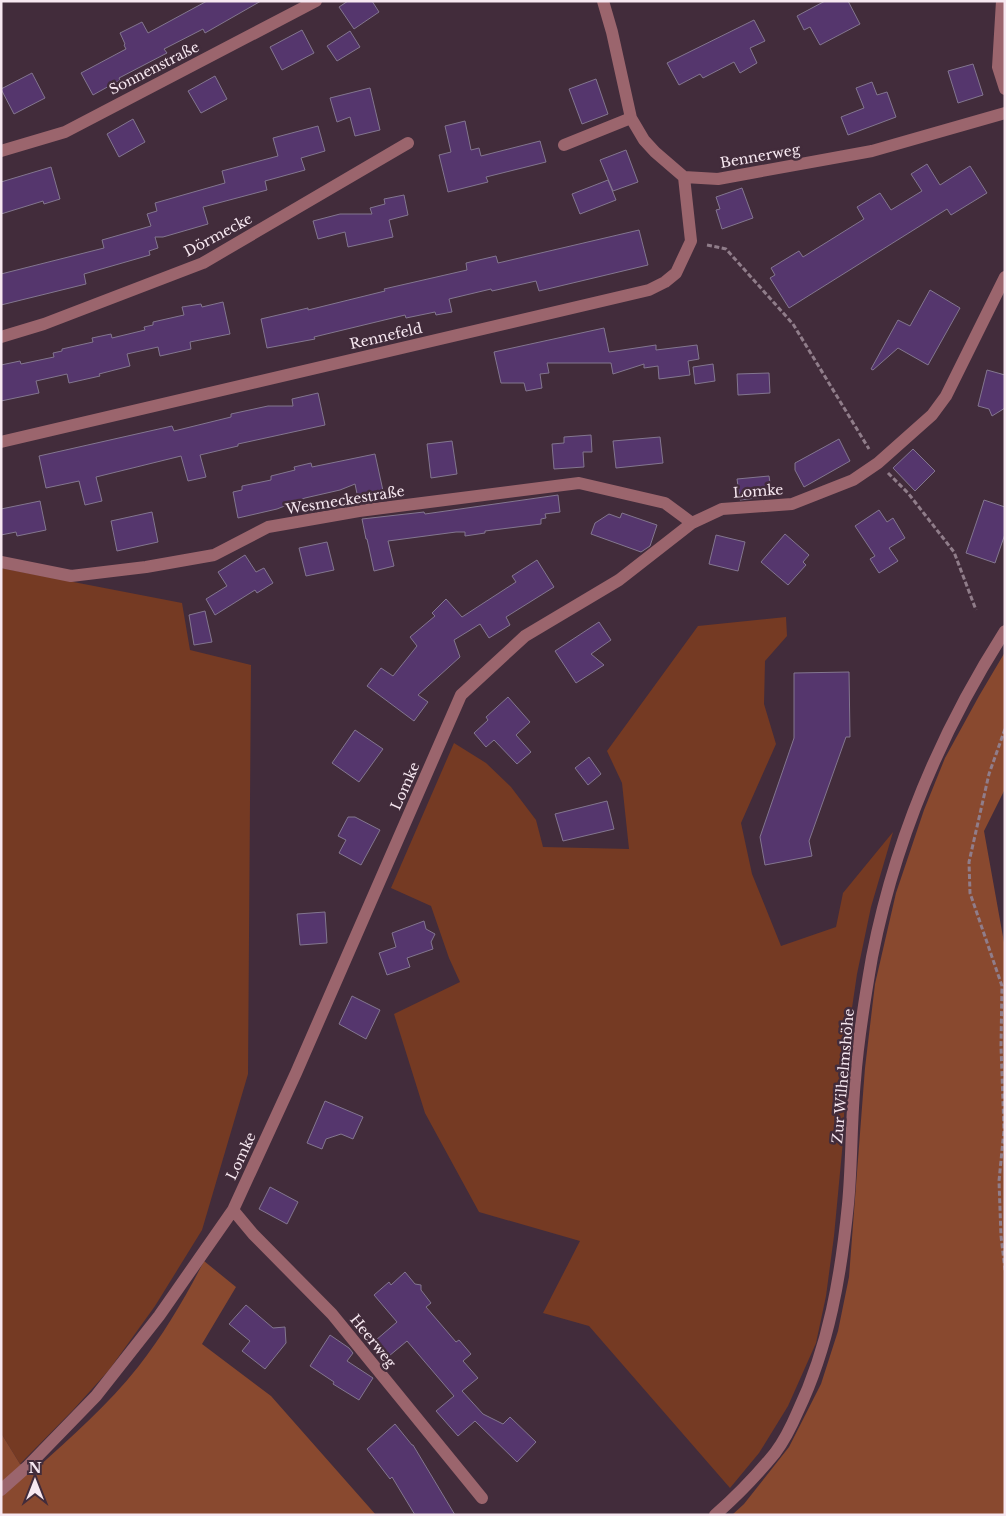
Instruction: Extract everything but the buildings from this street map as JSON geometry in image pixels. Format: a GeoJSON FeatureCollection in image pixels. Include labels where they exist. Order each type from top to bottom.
{"type":"FeatureCollection","features":[{"type":"Feature","properties":{"kind":"street","name":"Sonnenstraße"},"geometry":{"type":"LineString","coordinates":[[1,151],[65,132],[316,1]]}},
{"type":"Feature","properties":{"kind":"street"},"geometry":{"type":"LineString","coordinates":[[603,1],[612,32],[631,118],[644,140],[684,177],[691,241]]}},
{"type":"Feature","properties":{"kind":"street"},"geometry":{"type":"LineString","coordinates":[[1002,1],[998,67],[1005,89]]}},
{"type":"Feature","properties":{"kind":"street","name":"Bennerweg"},"geometry":{"type":"LineString","coordinates":[[684,177],[718,179],[872,151],[1005,113]]}},
{"type":"Feature","properties":{"kind":"street"},"geometry":{"type":"LineString","coordinates":[[564,145],[631,118]]}},
{"type":"Feature","properties":{"kind":"street","name":"Dörmecke"},"geometry":{"type":"LineString","coordinates":[[1,337],[44,324],[203,263],[408,144]]}},
{"type":"Feature","properties":{"kind":"street","name":"Rennefeld"},"geometry":{"type":"LineString","coordinates":[[1,442],[649,290],[665,282],[676,273],[691,241]]}},
{"type":"Feature","properties":{"kind":"street","name":"Lomke"},"geometry":{"type":"LineString","coordinates":[[1,1490],[28,1466],[96,1396],[159,1316],[232,1210],[300,1064],[461,695],[525,636],[619,580],[692,523],[722,509],[792,504],[853,480],[878,463],[932,415],[946,396],[1005,277]]}},
{"type":"Feature","properties":{"kind":"street","name":"Wesmeckestraße"},"geometry":{"type":"LineString","coordinates":[[1,562],[71,576],[146,567],[214,555],[268,527],[359,511],[578,483],[665,503],[692,523]]}},
{"type":"Feature","properties":{"kind":"street","name":"Zur Wilhelmshöhe"},"geometry":{"type":"LineString","coordinates":[[715,1515],[734,1498],[776,1452],[810,1386],[838,1288],[848,1203],[854,1080],[862,1014],[873,955],[893,871],[934,758],[958,709],[1005,631]]}},
{"type":"Feature","properties":{"kind":"street","name":"Heerweg"},"geometry":{"type":"LineString","coordinates":[[232,1210],[332,1314],[482,1498]]}},
{"type":"Feature","properties":{"kind":"path"},"geometry":{"type":"LineString","coordinates":[[691,241],[726,249],[793,324],[878,463],[908,493],[954,552],[976,610]]}},
{"type":"Feature","properties":{"kind":"path"},"geometry":{"type":"LineString","coordinates":[[1005,729],[988,774],[969,862],[970,893],[1002,986],[1004,1130],[999,1181],[1001,1236],[1005,1270]]}},
{"type":"Feature","properties":{"kind":"shaded area"},"geometry":{"type":"Polygon","coordinates":[[[1,568],[182,603],[190,650],[251,665],[248,1074],[202,1230],[155,1306],[109,1370],[20,1464],[1,1433],[1,568]]]}},
{"type":"Feature","properties":{"kind":"shaded area"},"geometry":{"type":"Polygon","coordinates":[[[786,617],[787,636],[765,661],[764,704],[776,744],[741,823],[752,874],[781,946],[836,927],[843,893],[893,832],[871,907],[857,974],[847,1042],[843,1141],[834,1236],[826,1296],[816,1343],[788,1406],[759,1453],[730,1488],[589,1326],[543,1313],[580,1241],[479,1212],[425,1113],[394,1014],[460,982],[449,958],[431,906],[391,888],[454,743],[486,763],[511,787],[536,820],[543,847],[629,849],[622,783],[607,751],[698,626],[786,617]]]}},
{"type":"Feature","properties":{"kind":"shaded area"},"geometry":{"type":"Polygon","coordinates":[[[1005,652],[1005,789],[984,831],[1005,948],[1005,1515],[732,1515],[744,1504],[789,1447],[821,1384],[838,1331],[849,1277],[865,1068],[875,984],[896,893],[924,810],[945,758],[1005,652]]]}},
{"type":"Feature","properties":{"kind":"shaded area"},"geometry":{"type":"Polygon","coordinates":[[[204,1261],[236,1287],[202,1344],[271,1396],[376,1515],[1,1515],[1,1433],[20,1464],[36,1469],[102,1408],[138,1367],[174,1316],[204,1261]]]}}]}
